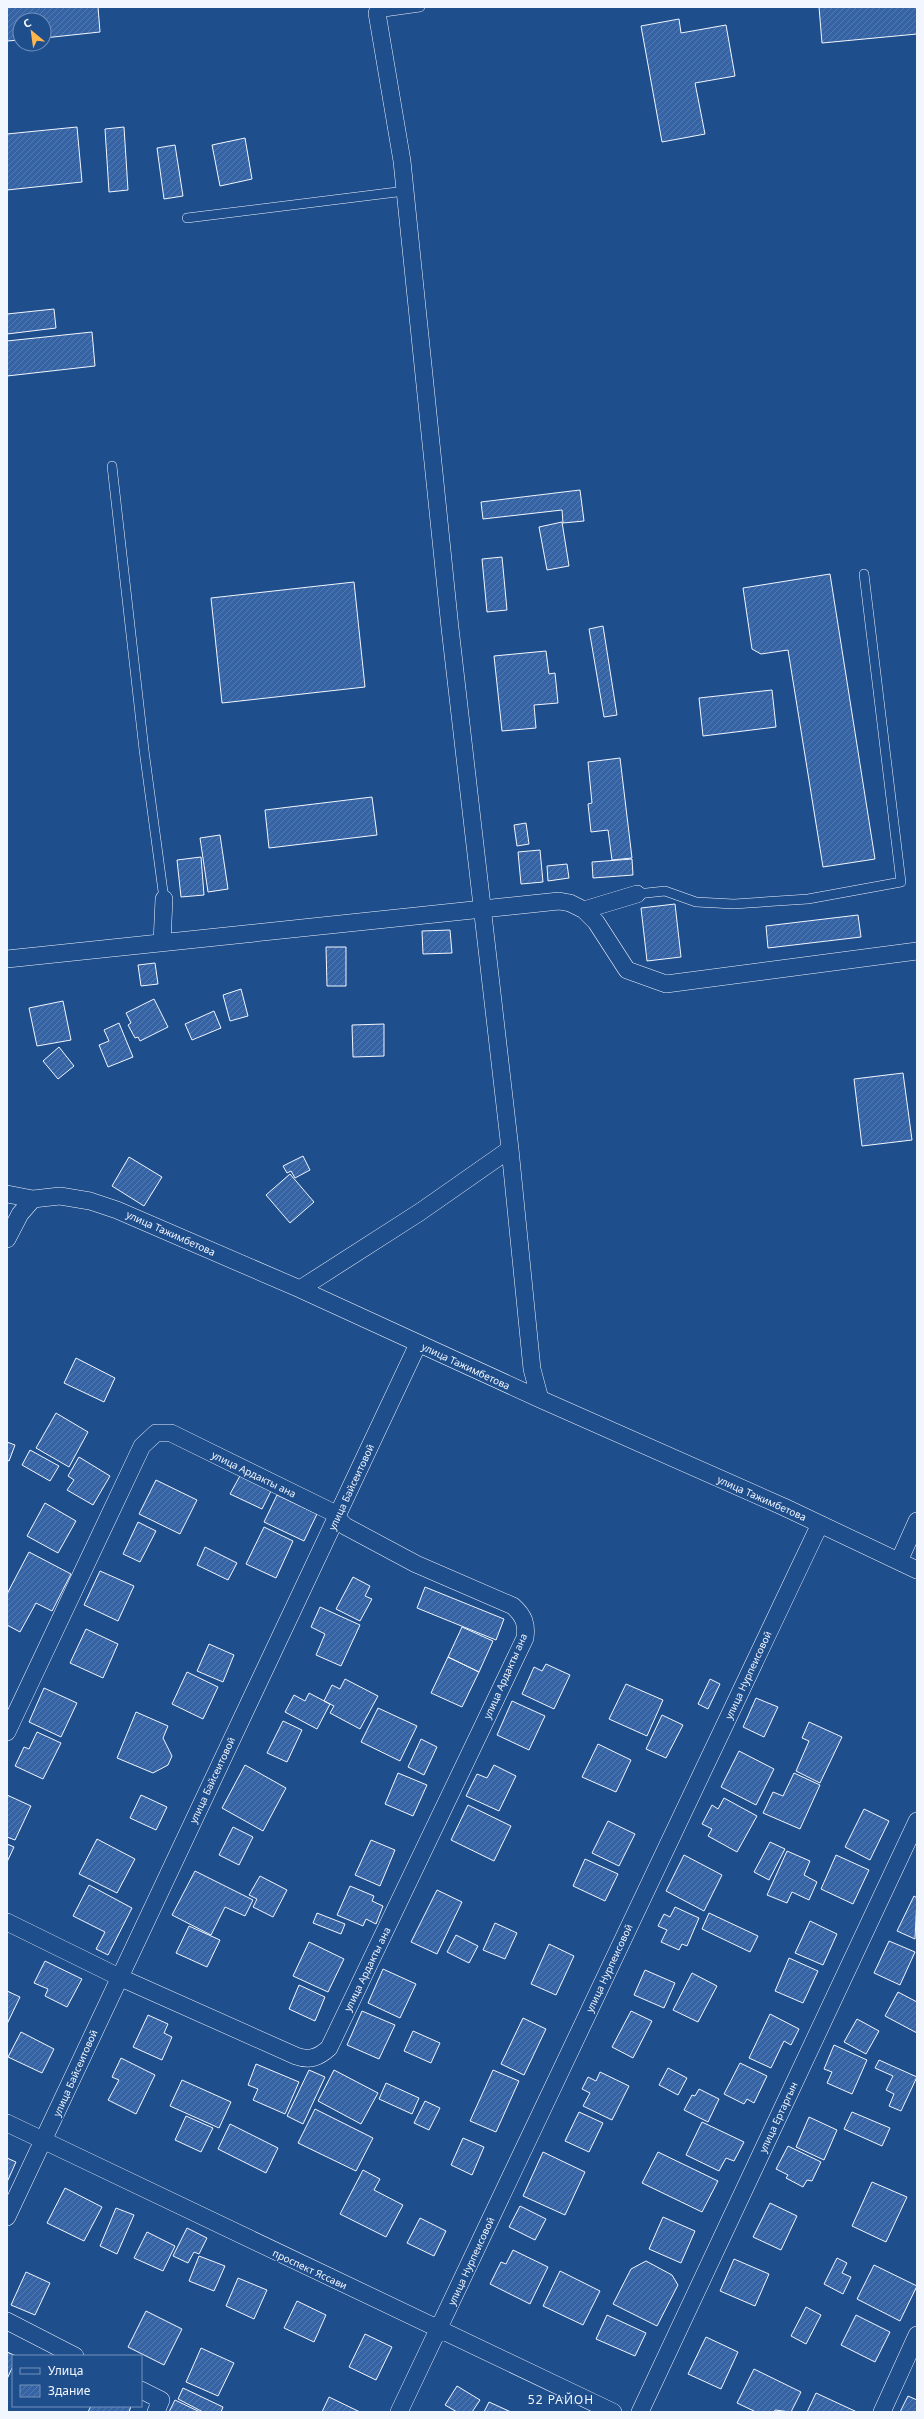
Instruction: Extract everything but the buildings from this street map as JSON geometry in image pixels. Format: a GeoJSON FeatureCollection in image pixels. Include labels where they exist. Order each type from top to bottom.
{"type":"FeatureCollection","features":[{"type":"Feature","properties":{"kind":"street"},"geometry":{"type":"LineString","coordinates":[[377,13],[402,161],[450,628],[484,910],[532,1369],[540,1399]]}},
{"type":"Feature","properties":{"kind":"street"},"geometry":{"type":"LineString","coordinates":[[584,910],[637,894]]}},
{"type":"Feature","properties":{"kind":"street"},"geometry":{"type":"LineString","coordinates":[[162,943],[164,899]]}},
{"type":"Feature","properties":{"kind":"street"},"geometry":{"type":"LineString","coordinates":[[7,959],[559,901],[570,903],[584,910],[608,938],[627,970],[666,984],[917,951]]}},
{"type":"Feature","properties":{"kind":"street"},"geometry":{"type":"LineString","coordinates":[[300,1289],[400,1225],[510,1149]]}},
{"type":"Feature","properties":{"kind":"street","name":"улица Тажимбетова"},"geometry":{"type":"LineString","coordinates":[[7,1194],[33,1199],[60,1196],[90,1201],[117,1210],[300,1289],[418,1344],[820,1524],[917,1570]]}},
{"type":"Feature","properties":{"kind":"street"},"geometry":{"type":"LineString","coordinates":[[7,1239],[20,1214],[33,1199]]}},
{"type":"Feature","properties":{"kind":"street","name":"улица Байсеитовой"},"geometry":{"type":"LineString","coordinates":[[7,2217],[119,1976],[338,1517],[418,1344]]}},
{"type":"Feature","properties":{"kind":"street","name":"улица Ардакты ана"},"geometry":{"type":"LineString","coordinates":[[7,1732],[142,1446],[156,1433],[171,1433],[322,1507],[338,1517],[345,1526],[416,1564],[513,1606],[526,1623],[525,1638],[439,1821],[329,2048],[322,2055],[304,2059],[296,2056],[119,1976],[7,1922]]}},
{"type":"Feature","properties":{"kind":"street"},"geometry":{"type":"LineString","coordinates":[[899,1561],[917,1521]]}},
{"type":"Feature","properties":{"kind":"street","name":"улица Нурпеисовой"},"geometry":{"type":"LineString","coordinates":[[399,2412],[820,1524]]}},
{"type":"Feature","properties":{"kind":"street","name":"улица Ертаргын"},"geometry":{"type":"LineString","coordinates":[[640,2412],[917,1821]]}},
{"type":"Feature","properties":{"kind":"street","name":"проспект Яссави"},"geometry":{"type":"LineString","coordinates":[[7,2123],[613,2412]]}},
{"type":"Feature","properties":{"kind":"street"},"geometry":{"type":"LineString","coordinates":[[7,2321],[73,2355]]}},
{"type":"Feature","properties":{"kind":"street"},"geometry":{"type":"LineString","coordinates":[[882,2412],[917,2335]]}},
{"type":"Feature","properties":{"kind":"street"},"geometry":{"type":"LineString","coordinates":[[142,2391],[158,2406]]}},
{"type":"Feature","properties":{"kind":"lane"},"geometry":{"type":"LineString","coordinates":[[377,13],[420,7]]}},
{"type":"Feature","properties":{"kind":"lane"},"geometry":{"type":"LineString","coordinates":[[187,218],[405,190]]}},
{"type":"Feature","properties":{"kind":"lane"},"geometry":{"type":"LineString","coordinates":[[112,466],[144,750],[164,899]]}},
{"type":"Feature","properties":{"kind":"lane"},"geometry":{"type":"LineString","coordinates":[[637,894],[666,891],[696,902],[734,904],[808,899],[901,882],[864,574]]}},
{"type":"Feature","properties":{"kind":"district","name":"52 РАЙОН"},"geometry":{"type":"Point","coordinates":[561,2400]}}]}
